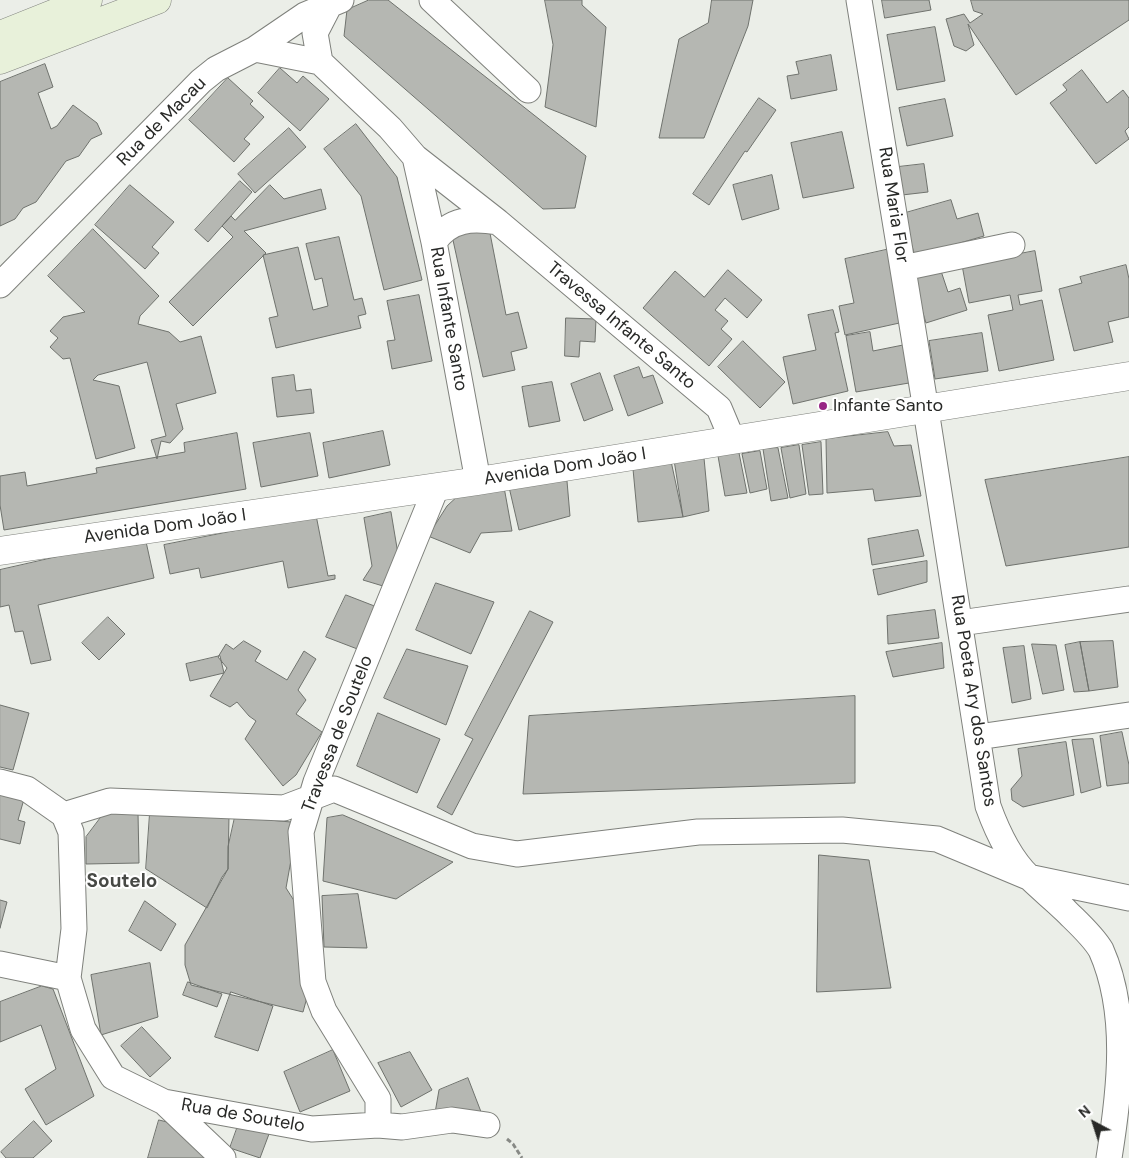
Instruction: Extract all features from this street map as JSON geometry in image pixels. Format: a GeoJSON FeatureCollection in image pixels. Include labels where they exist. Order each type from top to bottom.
{"type":"FeatureCollection","features":[{"type":"Feature","properties":{"kind":"main road"},"geometry":{"type":"LineString","coordinates":[[0,35],[88,0]]}},
{"type":"Feature","properties":{"kind":"main road"},"geometry":{"type":"LineString","coordinates":[[0,60],[156,0]]}},
{"type":"Feature","properties":{"kind":"street"},"geometry":{"type":"LineString","coordinates":[[432,0],[528,90]]}},
{"type":"Feature","properties":{"kind":"street","name":"Rua Maria Flor"},"geometry":{"type":"LineString","coordinates":[[859,0],[926,410]]}},
{"type":"Feature","properties":{"kind":"street"},"geometry":{"type":"LineString","coordinates":[[320,62],[315,33],[336,2]]}},
{"type":"Feature","properties":{"kind":"street","name":"Rua de Macau"},"geometry":{"type":"LineString","coordinates":[[0,285],[200,81],[216,69],[255,50],[305,15],[336,2]]}},
{"type":"Feature","properties":{"kind":"street"},"geometry":{"type":"LineString","coordinates":[[255,50],[320,62],[390,128],[415,157]]}},
{"type":"Feature","properties":{"kind":"street","name":"Travessa Infante Santo"},"geometry":{"type":"LineString","coordinates":[[415,157],[498,222],[720,408],[732,439]]}},
{"type":"Feature","properties":{"kind":"street","name":"Rua Infante Santo"},"geometry":{"type":"LineString","coordinates":[[415,157],[434,242],[478,481]]}},
{"type":"Feature","properties":{"kind":"street"},"geometry":{"type":"LineString","coordinates":[[434,242],[448,226],[465,220],[498,222]]}},
{"type":"Feature","properties":{"kind":"street"},"geometry":{"type":"LineString","coordinates":[[903,268],[1012,245]]}},
{"type":"Feature","properties":{"kind":"street","name":"Avenida Dom João I"},"geometry":{"type":"LineString","coordinates":[[0,552],[436,488],[1129,376]]}},
{"type":"Feature","properties":{"kind":"street","name":"Rua Poeta Ary dos Santos"},"geometry":{"type":"LineString","coordinates":[[926,410],[988,806],[999,836],[1028,876],[1067,912],[1100,948],[1118,991],[1124,1036],[1124,1068],[1109,1158]]}},
{"type":"Feature","properties":{"kind":"street","name":"Travessa de Soutelo"},"geometry":{"type":"LineString","coordinates":[[378,1125],[378,1099],[324,1011],[313,982],[301,832],[310,800],[436,488]]}},
{"type":"Feature","properties":{"kind":"street"},"geometry":{"type":"LineString","coordinates":[[960,623],[1129,599]]}},
{"type":"Feature","properties":{"kind":"street"},"geometry":{"type":"LineString","coordinates":[[978,737],[1129,714]]}},
{"type":"Feature","properties":{"kind":"street"},"geometry":{"type":"LineString","coordinates":[[0,782],[27,789],[64,815],[71,832],[74,929],[68,978],[0,964]]}},
{"type":"Feature","properties":{"kind":"street"},"geometry":{"type":"LineString","coordinates":[[64,815],[110,801],[284,808],[310,800],[334,789],[472,846],[517,854],[698,832],[842,830],[937,839],[1028,876],[1129,898]]}},
{"type":"Feature","properties":{"kind":"street","name":"Rua de Soutelo"},"geometry":{"type":"LineString","coordinates":[[68,978],[83,1029],[113,1077],[164,1102],[312,1129],[378,1125],[402,1127],[452,1120],[487,1125]]}},
{"type":"Feature","properties":{"kind":"street"},"geometry":{"type":"LineString","coordinates":[[164,1102],[223,1158]]}},
{"type":"Feature","properties":{"kind":"building"},"geometry":{"type":"Polygon","coordinates":[[[369,0],[388,0],[586,156],[575,208],[543,209],[344,36],[347,10],[369,0]]]}},
{"type":"Feature","properties":{"kind":"building"},"geometry":{"type":"Polygon","coordinates":[[[545,0],[582,0],[582,5],[606,27],[596,127],[545,107],[553,45],[545,0]]]}},
{"type":"Feature","properties":{"kind":"building"},"geometry":{"type":"Polygon","coordinates":[[[712,0],[753,0],[748,26],[704,138],[659,138],[679,39],[708,23],[712,0]]]}},
{"type":"Feature","properties":{"kind":"building"},"geometry":{"type":"Polygon","coordinates":[[[882,0],[929,0],[931,10],[885,18],[882,0]]]}},
{"type":"Feature","properties":{"kind":"building"},"geometry":{"type":"Polygon","coordinates":[[[971,0],[1129,0],[1129,20],[1016,95],[968,24],[974,45],[966,51],[954,46],[946,19],[964,14],[970,23],[983,14],[974,11],[971,0]]]}},
{"type":"Feature","properties":{"kind":"building"},"geometry":{"type":"Polygon","coordinates":[[[935,27],[945,81],[897,90],[887,35],[935,27]]]}},
{"type":"Feature","properties":{"kind":"building"},"geometry":{"type":"Polygon","coordinates":[[[831,55],[837,90],[791,99],[787,76],[799,74],[796,62],[831,55]]]}},
{"type":"Feature","properties":{"kind":"building"},"geometry":{"type":"Polygon","coordinates":[[[45,64],[53,87],[38,93],[51,129],[57,126],[73,105],[97,123],[102,134],[91,139],[79,156],[66,161],[36,202],[23,208],[15,219],[0,226],[0,82],[45,64]]]}},
{"type":"Feature","properties":{"kind":"building"},"geometry":{"type":"Polygon","coordinates":[[[280,68],[297,83],[303,76],[329,99],[300,131],[258,93],[280,68]]]}},
{"type":"Feature","properties":{"kind":"building"},"geometry":{"type":"Polygon","coordinates":[[[1082,70],[1107,103],[1123,90],[1129,98],[1129,127],[1125,131],[1129,139],[1096,164],[1050,103],[1067,90],[1063,85],[1082,70]]]}},
{"type":"Feature","properties":{"kind":"building"},"geometry":{"type":"Polygon","coordinates":[[[228,78],[253,101],[250,104],[264,117],[244,139],[250,144],[234,162],[189,120],[228,78]]]}},
{"type":"Feature","properties":{"kind":"building"},"geometry":{"type":"Polygon","coordinates":[[[759,98],[776,110],[747,152],[745,151],[709,205],[693,194],[759,98]]]}},
{"type":"Feature","properties":{"kind":"building"},"geometry":{"type":"Polygon","coordinates":[[[945,99],[953,136],[907,146],[899,108],[945,99]]]}},
{"type":"Feature","properties":{"kind":"building"},"geometry":{"type":"Polygon","coordinates":[[[356,124],[397,177],[422,280],[384,290],[361,196],[324,149],[356,124]]]}},
{"type":"Feature","properties":{"kind":"building"},"geometry":{"type":"Polygon","coordinates":[[[289,128],[306,147],[255,193],[238,174],[289,128]]]}},
{"type":"Feature","properties":{"kind":"building"},"geometry":{"type":"Polygon","coordinates":[[[842,132],[854,188],[803,198],[791,143],[842,132]]]}},
{"type":"Feature","properties":{"kind":"building"},"geometry":{"type":"Polygon","coordinates":[[[924,164],[928,192],[902,195],[898,167],[924,164]]]}},
{"type":"Feature","properties":{"kind":"building"},"geometry":{"type":"Polygon","coordinates":[[[772,175],[779,209],[742,220],[733,185],[772,175]]]}},
{"type":"Feature","properties":{"kind":"building"},"geometry":{"type":"Polygon","coordinates":[[[240,181],[252,192],[208,242],[195,230],[240,181]]]}},
{"type":"Feature","properties":{"kind":"building"},"geometry":{"type":"Polygon","coordinates":[[[130,185],[174,222],[152,247],[159,253],[145,269],[95,225],[130,185]]]}},
{"type":"Feature","properties":{"kind":"building"},"geometry":{"type":"Polygon","coordinates":[[[270,185],[284,199],[321,189],[326,209],[244,231],[266,253],[193,326],[169,302],[233,237],[222,226],[231,216],[235,220],[270,185]]]}},
{"type":"Feature","properties":{"kind":"building"},"geometry":{"type":"Polygon","coordinates":[[[951,200],[957,219],[978,213],[984,236],[915,256],[902,214],[951,200]]]}},
{"type":"Feature","properties":{"kind":"building"},"geometry":{"type":"Polygon","coordinates":[[[488,223],[506,315],[518,312],[527,348],[511,352],[515,370],[483,377],[451,231],[488,223]]]}},
{"type":"Feature","properties":{"kind":"building"},"geometry":{"type":"Polygon","coordinates":[[[93,229],[159,296],[140,316],[138,324],[169,332],[180,342],[201,336],[216,393],[176,404],[183,429],[170,443],[161,441],[157,459],[151,440],[166,436],[147,362],[98,375],[93,380],[119,386],[135,448],[96,459],[70,358],[63,359],[50,347],[58,338],[50,331],[63,317],[85,312],[48,276],[93,229]]]}},
{"type":"Feature","properties":{"kind":"building"},"geometry":{"type":"Polygon","coordinates":[[[339,237],[354,300],[362,298],[366,314],[358,316],[361,328],[276,348],[269,318],[278,316],[263,255],[298,247],[313,310],[328,306],[322,278],[315,280],[306,244],[339,237]]]}},
{"type":"Feature","properties":{"kind":"building"},"geometry":{"type":"Polygon","coordinates":[[[890,249],[904,322],[845,335],[839,306],[854,303],[845,259],[890,249]]]}},
{"type":"Feature","properties":{"kind":"building"},"geometry":{"type":"Polygon","coordinates":[[[1035,251],[1042,291],[1018,295],[1020,305],[1042,300],[1054,360],[999,371],[988,315],[1013,310],[1010,295],[969,303],[962,265],[1035,251]]]}},
{"type":"Feature","properties":{"kind":"building"},"geometry":{"type":"Polygon","coordinates":[[[939,265],[948,292],[960,288],[967,310],[926,323],[911,274],[939,265]]]}},
{"type":"Feature","properties":{"kind":"building"},"geometry":{"type":"Polygon","coordinates":[[[1126,265],[1129,279],[1129,317],[1108,322],[1113,342],[1074,351],[1059,289],[1082,283],[1080,277],[1126,265]]]}},
{"type":"Feature","properties":{"kind":"building"},"geometry":{"type":"Polygon","coordinates":[[[728,270],[762,300],[747,318],[725,298],[715,310],[728,321],[721,329],[732,339],[709,366],[643,308],[675,271],[704,297],[728,270]]]}},
{"type":"Feature","properties":{"kind":"building"},"geometry":{"type":"Polygon","coordinates":[[[419,295],[432,361],[392,369],[387,341],[395,340],[387,301],[419,295]]]}},
{"type":"Feature","properties":{"kind":"building"},"geometry":{"type":"Polygon","coordinates":[[[833,310],[839,332],[835,333],[848,391],[793,404],[783,357],[816,350],[808,315],[833,310]]]}},
{"type":"Feature","properties":{"kind":"building"},"geometry":{"type":"Polygon","coordinates":[[[566,318],[596,319],[595,342],[580,341],[579,357],[565,356],[566,318]]]}},
{"type":"Feature","properties":{"kind":"building"},"geometry":{"type":"Polygon","coordinates":[[[870,332],[873,351],[903,345],[909,383],[856,392],[846,336],[870,332]]]}},
{"type":"Feature","properties":{"kind":"building"},"geometry":{"type":"Polygon","coordinates":[[[982,333],[988,371],[935,379],[929,341],[982,333]]]}},
{"type":"Feature","properties":{"kind":"building"},"geometry":{"type":"Polygon","coordinates":[[[743,341],[785,382],[760,408],[718,367],[743,341]]]}},
{"type":"Feature","properties":{"kind":"building"},"geometry":{"type":"Polygon","coordinates":[[[639,367],[643,378],[653,375],[663,403],[628,416],[614,376],[639,367]]]}},
{"type":"Feature","properties":{"kind":"building"},"geometry":{"type":"Polygon","coordinates":[[[600,373],[613,410],[584,421],[571,384],[600,373]]]}},
{"type":"Feature","properties":{"kind":"building"},"geometry":{"type":"Polygon","coordinates":[[[294,375],[296,391],[311,389],[314,413],[277,417],[272,378],[294,375]]]}},
{"type":"Feature","properties":{"kind":"building"},"geometry":{"type":"Polygon","coordinates":[[[552,382],[560,421],[529,427],[522,387],[552,382]]]}},
{"type":"Feature","properties":{"kind":"building"},"geometry":{"type":"Polygon","coordinates":[[[383,431],[390,465],[329,478],[323,443],[383,431]]]}},
{"type":"Feature","properties":{"kind":"building"},"geometry":{"type":"Polygon","coordinates":[[[888,432],[894,446],[911,445],[921,496],[875,501],[873,489],[827,493],[826,439],[888,432]]]}},
{"type":"Feature","properties":{"kind":"building"},"geometry":{"type":"Polygon","coordinates":[[[237,433],[246,489],[4,530],[0,505],[0,476],[25,472],[27,486],[97,473],[96,468],[185,452],[184,443],[237,433]]]}},
{"type":"Feature","properties":{"kind":"building"},"geometry":{"type":"Polygon","coordinates":[[[310,433],[318,476],[261,487],[253,443],[310,433]]]}},
{"type":"Feature","properties":{"kind":"building"},"geometry":{"type":"Polygon","coordinates":[[[821,442],[823,494],[809,495],[802,445],[821,442]]]}},
{"type":"Feature","properties":{"kind":"building"},"geometry":{"type":"Polygon","coordinates":[[[799,445],[806,494],[790,498],[781,448],[799,445]]]}},
{"type":"Feature","properties":{"kind":"building"},"geometry":{"type":"Polygon","coordinates":[[[778,448],[788,498],[771,501],[763,449],[778,448]]]}},
{"type":"Feature","properties":{"kind":"building"},"geometry":{"type":"Polygon","coordinates":[[[760,451],[767,489],[750,493],[742,454],[760,451]]]}},
{"type":"Feature","properties":{"kind":"building"},"geometry":{"type":"Polygon","coordinates":[[[739,453],[747,493],[725,496],[718,456],[739,453]]]}},
{"type":"Feature","properties":{"kind":"building"},"geometry":{"type":"Polygon","coordinates":[[[1129,457],[1129,547],[1006,566],[985,480],[1129,457]]]}},
{"type":"Feature","properties":{"kind":"building"},"geometry":{"type":"Polygon","coordinates":[[[704,458],[709,511],[683,517],[674,460],[704,458]]]}},
{"type":"Feature","properties":{"kind":"building"},"geometry":{"type":"Polygon","coordinates":[[[671,461],[683,517],[638,522],[633,469],[671,461]]]}},
{"type":"Feature","properties":{"kind":"building"},"geometry":{"type":"Polygon","coordinates":[[[567,481],[570,516],[519,530],[509,487],[567,481]]]}},
{"type":"Feature","properties":{"kind":"building"},"geometry":{"type":"Polygon","coordinates":[[[504,487],[512,531],[481,533],[470,553],[428,536],[447,506],[460,494],[504,487]]]}},
{"type":"Feature","properties":{"kind":"building"},"geometry":{"type":"Polygon","coordinates":[[[391,512],[398,554],[383,586],[363,580],[372,566],[364,518],[391,512]]]}},
{"type":"Feature","properties":{"kind":"building"},"geometry":{"type":"Polygon","coordinates":[[[316,515],[328,576],[335,575],[335,579],[288,588],[283,561],[201,578],[199,568],[170,574],[164,545],[316,515]]]}},
{"type":"Feature","properties":{"kind":"building"},"geometry":{"type":"Polygon","coordinates":[[[918,530],[924,556],[872,565],[868,539],[918,530]]]}},
{"type":"Feature","properties":{"kind":"building"},"geometry":{"type":"Polygon","coordinates":[[[145,537],[154,578],[38,605],[51,660],[31,664],[23,631],[15,632],[9,605],[0,607],[0,570],[145,537]]]}},
{"type":"Feature","properties":{"kind":"building"},"geometry":{"type":"Polygon","coordinates":[[[927,561],[927,582],[878,595],[873,570],[927,561]]]}},
{"type":"Feature","properties":{"kind":"building"},"geometry":{"type":"Polygon","coordinates":[[[436,583],[494,602],[471,654],[416,630],[436,583]]]}},
{"type":"Feature","properties":{"kind":"building"},"geometry":{"type":"Polygon","coordinates":[[[346,595],[377,607],[360,650],[326,637],[346,595]]]}},
{"type":"Feature","properties":{"kind":"building"},"geometry":{"type":"Polygon","coordinates":[[[935,610],[939,638],[888,644],[887,616],[935,610]]]}},
{"type":"Feature","properties":{"kind":"building"},"geometry":{"type":"Polygon","coordinates":[[[530,611],[553,622],[452,815],[437,807],[473,739],[465,735],[530,611]]]}},
{"type":"Feature","properties":{"kind":"building"},"geometry":{"type":"Polygon","coordinates":[[[108,617],[125,634],[99,660],[82,643],[108,617]]]}},
{"type":"Feature","properties":{"kind":"building"},"geometry":{"type":"Polygon","coordinates":[[[244,641],[261,651],[255,661],[287,680],[304,651],[316,659],[298,690],[306,700],[296,714],[322,732],[296,775],[283,786],[245,739],[256,721],[237,702],[230,707],[210,696],[227,668],[218,657],[226,644],[233,649],[244,641]]]}},
{"type":"Feature","properties":{"kind":"building"},"geometry":{"type":"Polygon","coordinates":[[[1113,641],[1118,687],[1089,691],[1080,642],[1113,641]]]}},
{"type":"Feature","properties":{"kind":"building"},"geometry":{"type":"Polygon","coordinates":[[[1080,642],[1089,691],[1074,692],[1065,645],[1080,642]]]}},
{"type":"Feature","properties":{"kind":"building"},"geometry":{"type":"Polygon","coordinates":[[[942,643],[944,668],[893,677],[886,652],[942,643]]]}},
{"type":"Feature","properties":{"kind":"building"},"geometry":{"type":"Polygon","coordinates":[[[1032,644],[1056,645],[1064,690],[1043,694],[1032,644]]]}},
{"type":"Feature","properties":{"kind":"building"},"geometry":{"type":"Polygon","coordinates":[[[1024,646],[1031,699],[1012,703],[1003,648],[1024,646]]]}},
{"type":"Feature","properties":{"kind":"building"},"geometry":{"type":"Polygon","coordinates":[[[407,649],[468,666],[446,725],[384,698],[407,649]]]}},
{"type":"Feature","properties":{"kind":"building"},"geometry":{"type":"Polygon","coordinates":[[[220,656],[224,673],[190,681],[186,664],[220,656]]]}},
{"type":"Feature","properties":{"kind":"building"},"geometry":{"type":"Polygon","coordinates":[[[855,696],[855,783],[523,794],[529,716],[855,696]]]}},
{"type":"Feature","properties":{"kind":"building"},"geometry":{"type":"Polygon","coordinates":[[[0,705],[29,713],[13,770],[0,767],[0,705]]]}},
{"type":"Feature","properties":{"kind":"building"},"geometry":{"type":"Polygon","coordinates":[[[378,713],[440,739],[417,793],[357,766],[378,713]]]}},
{"type":"Feature","properties":{"kind":"building"},"geometry":{"type":"Polygon","coordinates":[[[1122,732],[1129,765],[1129,783],[1107,786],[1100,736],[1122,732]]]}},
{"type":"Feature","properties":{"kind":"building"},"geometry":{"type":"Polygon","coordinates":[[[1093,739],[1101,787],[1081,793],[1072,740],[1093,739]]]}},
{"type":"Feature","properties":{"kind":"building"},"geometry":{"type":"Polygon","coordinates":[[[1066,742],[1074,795],[1023,807],[1012,800],[1011,789],[1022,776],[1018,749],[1066,742]]]}},
{"type":"Feature","properties":{"kind":"building"},"geometry":{"type":"Polygon","coordinates":[[[0,793],[24,799],[18,820],[25,822],[20,844],[0,839],[0,793]]]}},
{"type":"Feature","properties":{"kind":"building"},"geometry":{"type":"Polygon","coordinates":[[[108,808],[138,813],[139,863],[86,864],[86,837],[108,808]]]}},
{"type":"Feature","properties":{"kind":"building"},"geometry":{"type":"Polygon","coordinates":[[[150,813],[229,816],[228,869],[207,908],[146,869],[150,813]]]}},
{"type":"Feature","properties":{"kind":"building"},"geometry":{"type":"Polygon","coordinates":[[[343,815],[453,862],[396,899],[323,881],[327,818],[343,815]]]}},
{"type":"Feature","properties":{"kind":"building"},"geometry":{"type":"Polygon","coordinates":[[[235,817],[291,822],[291,860],[286,888],[300,910],[306,1001],[303,1012],[191,985],[185,965],[185,945],[228,869],[228,847],[235,817]]]}},
{"type":"Feature","properties":{"kind":"building"},"geometry":{"type":"Polygon","coordinates":[[[819,855],[869,860],[891,988],[817,992],[819,855]]]}},
{"type":"Feature","properties":{"kind":"building"},"geometry":{"type":"Polygon","coordinates":[[[358,894],[367,948],[324,947],[322,896],[358,894]]]}},
{"type":"Feature","properties":{"kind":"building"},"geometry":{"type":"Polygon","coordinates":[[[0,900],[7,902],[0,928],[0,900]]]}},
{"type":"Feature","properties":{"kind":"building"},"geometry":{"type":"Polygon","coordinates":[[[145,901],[176,924],[161,951],[129,931],[145,901]]]}},
{"type":"Feature","properties":{"kind":"building"},"geometry":{"type":"Polygon","coordinates":[[[150,963],[158,1017],[101,1035],[91,975],[150,963]]]}},
{"type":"Feature","properties":{"kind":"building"},"geometry":{"type":"Polygon","coordinates":[[[188,982],[222,994],[217,1007],[183,995],[188,982]]]}},
{"type":"Feature","properties":{"kind":"building"},"geometry":{"type":"Polygon","coordinates":[[[42,986],[53,989],[94,1096],[46,1125],[25,1089],[56,1069],[41,1025],[0,1042],[0,1002],[42,986]]]}},
{"type":"Feature","properties":{"kind":"building"},"geometry":{"type":"Polygon","coordinates":[[[231,992],[273,1006],[258,1051],[215,1037],[231,992]]]}},
{"type":"Feature","properties":{"kind":"building"},"geometry":{"type":"Polygon","coordinates":[[[142,1027],[171,1058],[150,1077],[121,1046],[142,1027]]]}},
{"type":"Feature","properties":{"kind":"building"},"geometry":{"type":"Polygon","coordinates":[[[333,1050],[350,1091],[300,1112],[284,1072],[333,1050]]]}},
{"type":"Feature","properties":{"kind":"building"},"geometry":{"type":"Polygon","coordinates":[[[410,1052],[432,1090],[401,1107],[378,1063],[410,1052]]]}},
{"type":"Feature","properties":{"kind":"building"},"geometry":{"type":"Polygon","coordinates":[[[468,1078],[483,1117],[435,1113],[439,1090],[468,1078]]]}},
{"type":"Feature","properties":{"kind":"building"},"geometry":{"type":"Polygon","coordinates":[[[159,1120],[171,1123],[207,1158],[148,1158],[159,1120]]]}},
{"type":"Feature","properties":{"kind":"building"},"geometry":{"type":"Polygon","coordinates":[[[34,1121],[52,1141],[33,1158],[6,1158],[1,1152],[34,1121]]]}},
{"type":"Feature","properties":{"kind":"building"},"geometry":{"type":"Polygon","coordinates":[[[239,1123],[269,1134],[260,1158],[230,1148],[239,1123]]]}},
{"type":"Feature","properties":{"kind":"place","name":"Infante Santo"},"geometry":{"type":"Point","coordinates":[823,406]}},
{"type":"Feature","properties":{"kind":"district","name":"Soutelo"},"geometry":{"type":"Point","coordinates":[122,882]}}]}
